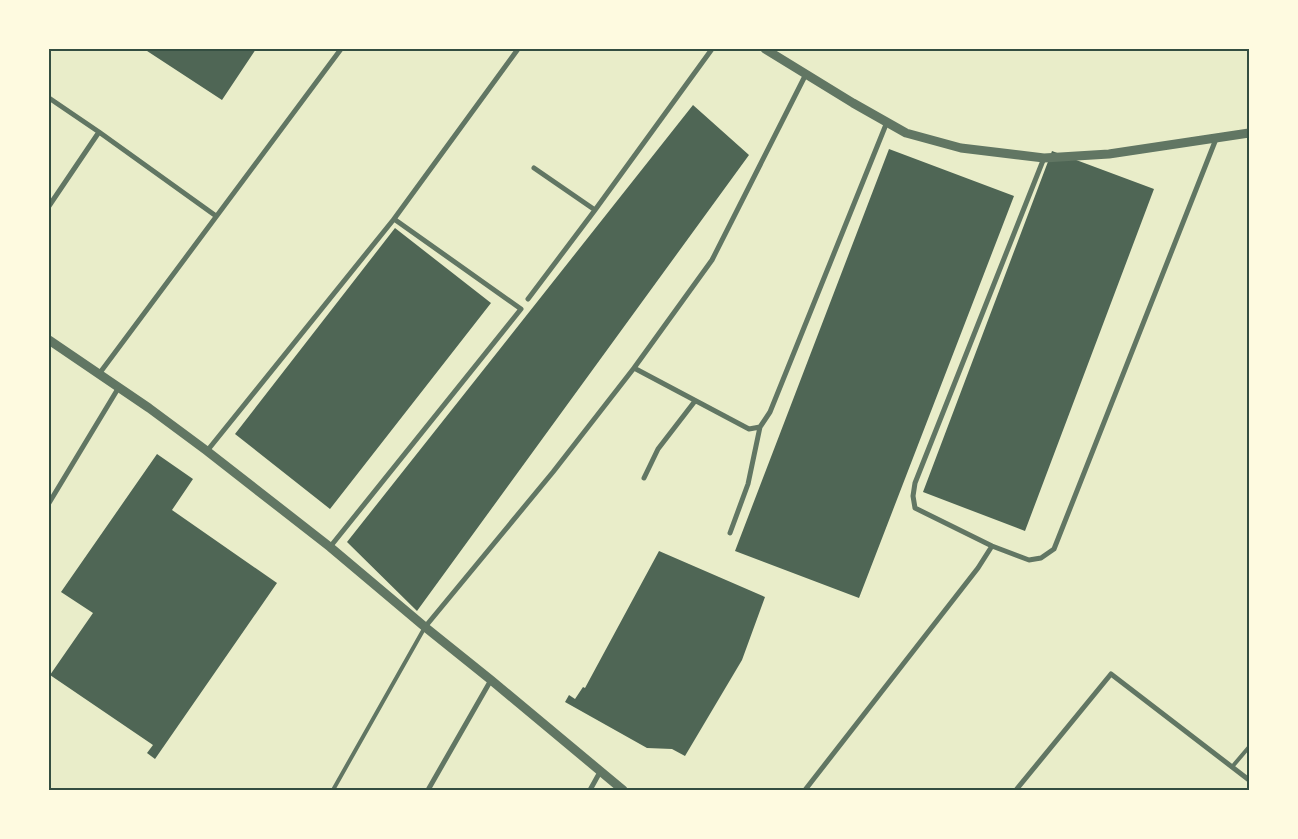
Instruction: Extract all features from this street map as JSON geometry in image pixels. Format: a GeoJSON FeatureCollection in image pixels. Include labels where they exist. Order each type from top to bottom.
{"type":"FeatureCollection","features":[{"type":"Feature","properties":{"kind":"street"},"geometry":{"type":"LineString","coordinates":[[99,374],[341,49]]}},
{"type":"Feature","properties":{"kind":"street"},"geometry":{"type":"LineString","coordinates":[[207,451],[394,219],[518,49]]}},
{"type":"Feature","properties":{"kind":"street"},"geometry":{"type":"LineString","coordinates":[[528,299],[712,49]]}},
{"type":"Feature","properties":{"kind":"street"},"geometry":{"type":"LineString","coordinates":[[765,49],[906,133],[962,148],[1044,158],[1109,154],[1249,133]]}},
{"type":"Feature","properties":{"kind":"street"},"geometry":{"type":"LineString","coordinates":[[425,627],[553,472],[634,368],[712,260],[806,74]]}},
{"type":"Feature","properties":{"kind":"street"},"geometry":{"type":"LineString","coordinates":[[49,98],[216,216]]}},
{"type":"Feature","properties":{"kind":"street"},"geometry":{"type":"LineString","coordinates":[[730,533],[748,484],[760,428],[774,403],[887,122]]}},
{"type":"Feature","properties":{"kind":"street"},"geometry":{"type":"LineString","coordinates":[[49,206],[99,132]]}},
{"type":"Feature","properties":{"kind":"street"},"geometry":{"type":"LineString","coordinates":[[1044,158],[915,483],[913,496],[915,508],[992,546],[1029,560],[1041,558],[1054,549],[1216,139]]}},
{"type":"Feature","properties":{"kind":"street"},"geometry":{"type":"LineString","coordinates":[[534,168],[595,210]]}},
{"type":"Feature","properties":{"kind":"street"},"geometry":{"type":"LineString","coordinates":[[330,547],[521,309],[394,219]]}},
{"type":"Feature","properties":{"kind":"street"},"geometry":{"type":"LineString","coordinates":[[49,340],[119,387],[207,451],[330,547],[623,790]]}},
{"type":"Feature","properties":{"kind":"street"},"geometry":{"type":"LineString","coordinates":[[634,368],[749,429],[760,428]]}},
{"type":"Feature","properties":{"kind":"street"},"geometry":{"type":"LineString","coordinates":[[49,503],[119,387]]}},
{"type":"Feature","properties":{"kind":"street"},"geometry":{"type":"LineString","coordinates":[[644,478],[658,449],[695,400]]}},
{"type":"Feature","properties":{"kind":"street"},"geometry":{"type":"LineString","coordinates":[[805,790],[978,568],[992,546]]}},
{"type":"Feature","properties":{"kind":"street"},"geometry":{"type":"LineString","coordinates":[[1016,790],[1111,674],[1249,780]]}},
{"type":"Feature","properties":{"kind":"street"},"geometry":{"type":"LineString","coordinates":[[428,790],[491,680]]}},
{"type":"Feature","properties":{"kind":"street"},"geometry":{"type":"LineString","coordinates":[[590,790],[600,772]]}},
{"type":"Feature","properties":{"kind":"lane"},"geometry":{"type":"LineString","coordinates":[[332,790],[425,627]]}},
{"type":"Feature","properties":{"kind":"lane"},"geometry":{"type":"LineString","coordinates":[[1232,767],[1249,746]]}},
{"type":"Feature","properties":{"kind":"building"},"geometry":{"type":"Polygon","coordinates":[[[144,49],[256,49],[222,100],[144,49]]]}},
{"type":"Feature","properties":{"kind":"building"},"geometry":{"type":"Polygon","coordinates":[[[693,105],[749,155],[417,611],[347,542],[693,105]]]}},
{"type":"Feature","properties":{"kind":"building"},"geometry":{"type":"Polygon","coordinates":[[[889,149],[1014,196],[859,598],[735,551],[889,149]]]}},
{"type":"Feature","properties":{"kind":"building"},"geometry":{"type":"Polygon","coordinates":[[[1052,151],[1154,189],[1025,531],[923,492],[1052,151]]]}},
{"type":"Feature","properties":{"kind":"building"},"geometry":{"type":"Polygon","coordinates":[[[395,228],[491,303],[330,509],[235,434],[395,228]]]}},
{"type":"Feature","properties":{"kind":"building"},"geometry":{"type":"Polygon","coordinates":[[[157,454],[193,479],[172,510],[277,583],[155,759],[147,753],[153,745],[50,675],[93,613],[61,592],[157,454]]]}},
{"type":"Feature","properties":{"kind":"building"},"geometry":{"type":"Polygon","coordinates":[[[659,551],[765,597],[742,660],[685,756],[672,749],[647,748],[565,702],[569,695],[575,699],[583,687],[585,688],[659,551]]]}}]}
